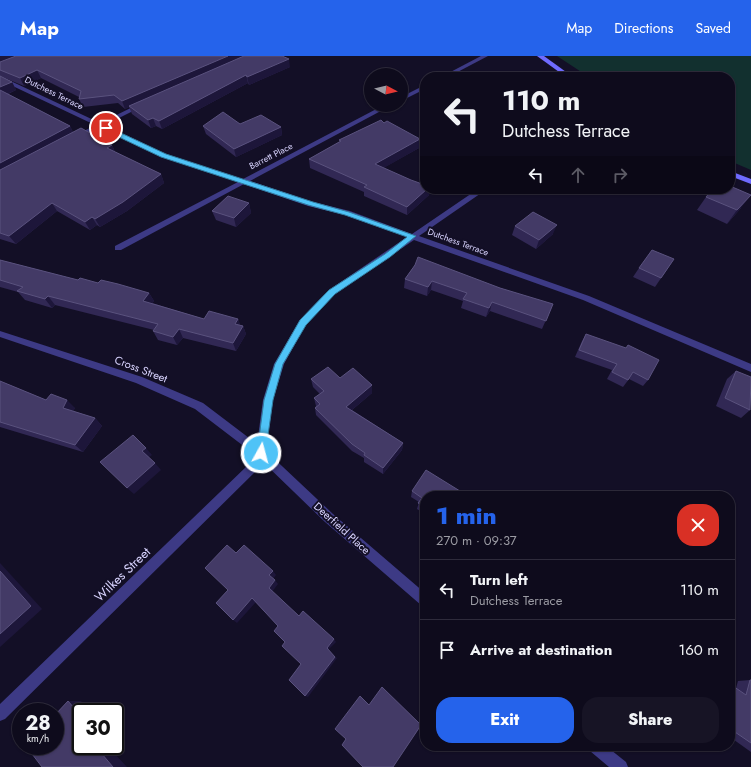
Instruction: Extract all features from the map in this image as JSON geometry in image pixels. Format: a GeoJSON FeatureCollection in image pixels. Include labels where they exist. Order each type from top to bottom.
{"type":"FeatureCollection","features":[{"type":"Feature","properties":{"kind":"main road"},"geometry":{"type":"LineString","coordinates":[[540,56],[563,72]]}},
{"type":"Feature","properties":{"kind":"main road"},"geometry":{"type":"LineString","coordinates":[[735,175],[751,182]]}},
{"type":"Feature","properties":{"kind":"street"},"geometry":{"type":"LineString","coordinates":[[454,72],[485,56]]}},
{"type":"Feature","properties":{"kind":"street","name":"Dutchess Terrace"},"geometry":{"type":"LineString","coordinates":[[0,78],[164,155],[241,182],[347,213],[586,298],[751,368]]}},
{"type":"Feature","properties":{"kind":"street"},"geometry":{"type":"LineString","coordinates":[[408,96],[420,90]]}},
{"type":"Feature","properties":{"kind":"street"},"geometry":{"type":"LineString","coordinates":[[73,139],[148,102]]}},
{"type":"Feature","properties":{"kind":"street","name":"Barrett Place"},"geometry":{"type":"LineString","coordinates":[[118,248],[376,112]]}},
{"type":"Feature","properties":{"kind":"street"},"geometry":{"type":"LineString","coordinates":[[261,453],[268,400],[279,364],[303,322],[332,292],[387,256],[412,236],[475,194]]}},
{"type":"Feature","properties":{"kind":"street","name":"Cross Street"},"geometry":{"type":"LineString","coordinates":[[0,334],[139,380],[199,406],[261,453]]}},
{"type":"Feature","properties":{"kind":"street","name":"Deerfield Place"},"geometry":{"type":"LineString","coordinates":[[261,453],[329,518],[420,597]]}},
{"type":"Feature","properties":{"kind":"street","name":"Wilkes Street"},"geometry":{"type":"LineString","coordinates":[[0,714],[247,473],[261,453]]}},
{"type":"Feature","properties":{"kind":"street"},"geometry":{"type":"LineString","coordinates":[[600,751],[621,767]]}},
{"type":"Feature","properties":{"kind":"green space"},"geometry":{"type":"Polygon","coordinates":[[[557,56],[751,56],[751,170],[735,163],[735,72],[581,72],[557,56]]]}},
{"type":"Feature","properties":{"kind":"building"},"geometry":{"type":"Polygon","coordinates":[[[16,56],[228,56],[122,101],[114,95],[79,99],[81,91],[37,70],[20,78],[0,70],[0,62],[16,56]]]}},
{"type":"Feature","properties":{"kind":"building"},"geometry":{"type":"Polygon","coordinates":[[[244,56],[282,56],[289,59],[247,77],[246,75],[159,121],[153,118],[148,120],[129,106],[244,56]]]}},
{"type":"Feature","properties":{"kind":"building"},"geometry":{"type":"Polygon","coordinates":[[[0,76],[12,82],[0,87],[0,76]]]}},
{"type":"Feature","properties":{"kind":"building"},"geometry":{"type":"Polygon","coordinates":[[[0,90],[70,126],[0,163],[0,90]]]}},
{"type":"Feature","properties":{"kind":"building"},"geometry":{"type":"Polygon","coordinates":[[[223,112],[240,124],[261,115],[281,127],[234,149],[203,126],[223,112]]]}},
{"type":"Feature","properties":{"kind":"building"},"geometry":{"type":"Polygon","coordinates":[[[381,120],[384,123],[387,121],[420,139],[375,164],[420,183],[420,194],[421,194],[407,207],[364,187],[367,185],[309,159],[341,141],[339,140],[381,120]]]}},
{"type":"Feature","properties":{"kind":"building"},"geometry":{"type":"Polygon","coordinates":[[[81,128],[112,145],[107,148],[161,174],[123,202],[95,219],[92,217],[85,222],[52,203],[9,236],[0,233],[0,170],[81,128]]]}},
{"type":"Feature","properties":{"kind":"building"},"geometry":{"type":"Polygon","coordinates":[[[735,188],[751,195],[737,210],[706,197],[709,194],[735,194],[735,188]]]}},
{"type":"Feature","properties":{"kind":"building"},"geometry":{"type":"Polygon","coordinates":[[[228,196],[249,203],[234,218],[212,211],[228,196]]]}},
{"type":"Feature","properties":{"kind":"building"},"geometry":{"type":"Polygon","coordinates":[[[533,212],[557,225],[539,240],[515,226],[533,212]]]}},
{"type":"Feature","properties":{"kind":"building"},"geometry":{"type":"Polygon","coordinates":[[[652,250],[674,259],[661,278],[639,268],[652,250]]]}},
{"type":"Feature","properties":{"kind":"building"},"geometry":{"type":"Polygon","coordinates":[[[418,257],[500,288],[553,304],[546,321],[492,302],[489,308],[463,299],[467,293],[432,281],[428,287],[405,279],[415,265],[418,257]]]}},
{"type":"Feature","properties":{"kind":"building"},"geometry":{"type":"Polygon","coordinates":[[[0,260],[78,280],[80,278],[98,283],[101,280],[118,284],[149,293],[143,301],[204,319],[209,311],[238,319],[235,324],[243,326],[233,343],[179,329],[173,337],[153,331],[158,324],[48,296],[45,299],[17,291],[23,287],[0,280],[0,260]]]}},
{"type":"Feature","properties":{"kind":"building"},"geometry":{"type":"Polygon","coordinates":[[[586,334],[626,348],[628,345],[659,360],[648,380],[633,372],[628,380],[612,372],[617,364],[579,350],[586,334]]]}},
{"type":"Feature","properties":{"kind":"building"},"geometry":{"type":"Polygon","coordinates":[[[328,367],[340,378],[353,368],[372,385],[346,407],[403,443],[383,468],[364,455],[365,453],[352,444],[315,408],[320,404],[314,398],[324,391],[311,379],[328,367]]]}},
{"type":"Feature","properties":{"kind":"building"},"geometry":{"type":"Polygon","coordinates":[[[736,371],[751,377],[750,410],[725,398],[736,371]]]}},
{"type":"Feature","properties":{"kind":"building"},"geometry":{"type":"Polygon","coordinates":[[[0,381],[46,400],[51,394],[67,400],[63,408],[95,418],[75,445],[0,422],[0,381]]]}},
{"type":"Feature","properties":{"kind":"building"},"geometry":{"type":"Polygon","coordinates":[[[133,435],[146,448],[142,451],[155,463],[127,488],[100,462],[133,435]]]}},
{"type":"Feature","properties":{"kind":"building"},"geometry":{"type":"Polygon","coordinates":[[[426,470],[460,491],[420,491],[420,497],[412,491],[426,470]]]}},
{"type":"Feature","properties":{"kind":"building"},"geometry":{"type":"Polygon","coordinates":[[[227,545],[236,553],[244,545],[273,571],[269,575],[275,580],[269,588],[299,616],[303,611],[334,639],[327,648],[335,657],[305,696],[289,680],[301,664],[282,646],[285,642],[274,631],[278,626],[252,598],[233,620],[216,603],[228,590],[205,568],[227,545]]]}},
{"type":"Feature","properties":{"kind":"building"},"geometry":{"type":"Polygon","coordinates":[[[0,571],[31,606],[0,634],[0,571]]]}},
{"type":"Feature","properties":{"kind":"building"},"geometry":{"type":"Polygon","coordinates":[[[751,680],[751,743],[735,732],[735,687],[746,695],[751,680]]]}},
{"type":"Feature","properties":{"kind":"building"},"geometry":{"type":"Polygon","coordinates":[[[382,687],[420,724],[420,726],[393,767],[363,767],[342,745],[346,739],[335,729],[360,696],[369,705],[382,687]]]}},
{"type":"Feature","properties":{"kind":"building"},"geometry":{"type":"Polygon","coordinates":[[[68,701],[72,706],[72,755],[103,755],[113,767],[42,767],[33,755],[64,755],[64,705],[68,701]]]}},
{"type":"Feature","properties":{"kind":"route"},"geometry":{"type":"LineString","coordinates":[[106,128],[164,155],[241,182],[311,204],[347,213],[412,236],[387,256],[332,292],[303,322],[279,364],[268,400],[261,453]]}}]}
